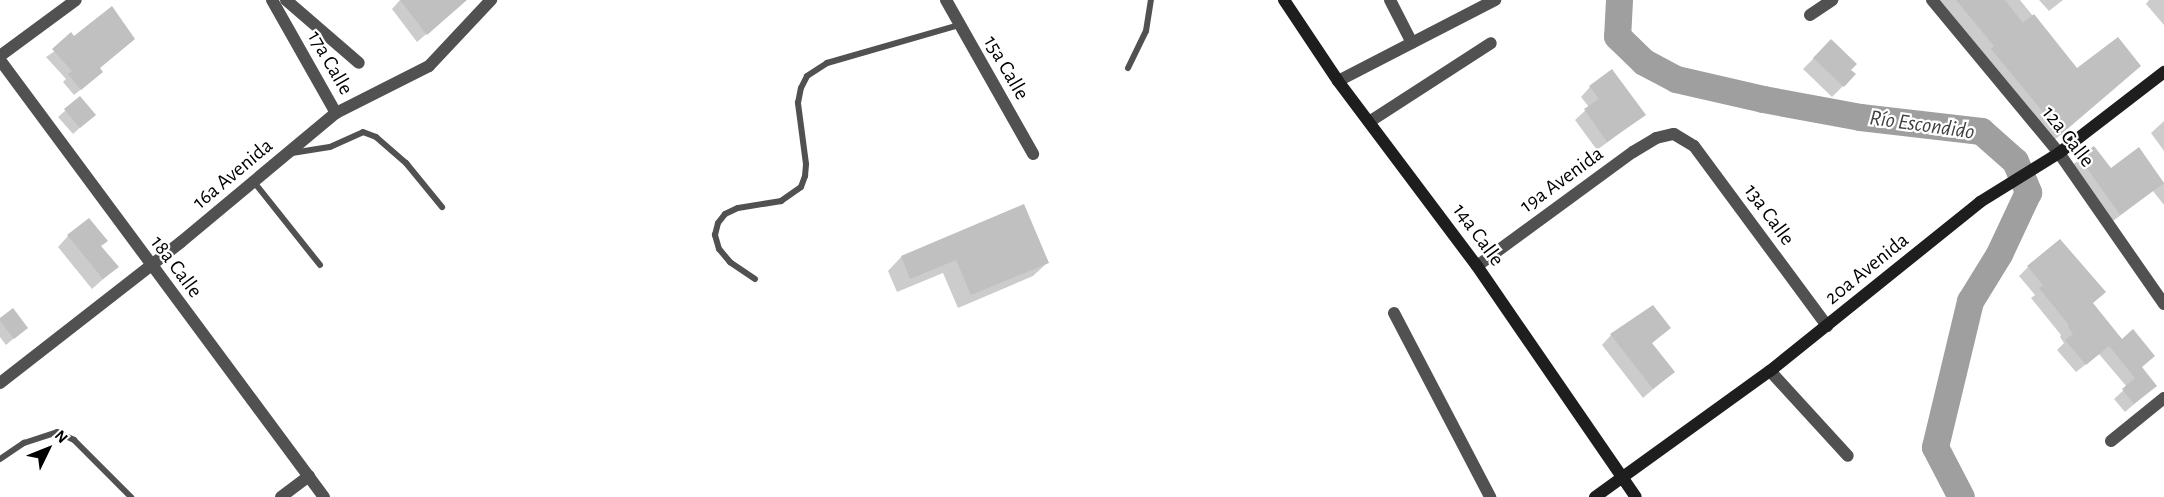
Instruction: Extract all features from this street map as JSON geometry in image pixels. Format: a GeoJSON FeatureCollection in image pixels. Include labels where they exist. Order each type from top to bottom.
{"type":"FeatureCollection","features":[{"type":"Feature","properties":{"kind":"street"},"geometry":{"type":"LineString","coordinates":[[0,58],[76,0]]}},
{"type":"Feature","properties":{"kind":"street","name":"17a Calle"},"geometry":{"type":"LineString","coordinates":[[272,0],[336,113]]}},
{"type":"Feature","properties":{"kind":"street","name":"17a Calle"},"geometry":{"type":"LineString","coordinates":[[286,0],[358,63]]}},
{"type":"Feature","properties":{"kind":"street","name":"16a Avenida"},"geometry":{"type":"LineString","coordinates":[[0,383],[151,266],[336,113],[429,66],[491,0]]}},
{"type":"Feature","properties":{"kind":"street","name":"15a Calle"},"geometry":{"type":"LineString","coordinates":[[946,0],[1033,154]]}},
{"type":"Feature","properties":{"kind":"street","name":"14a Calle"},"geometry":{"type":"LineString","coordinates":[[1284,0],[1338,81],[1476,266],[1635,497]]}},
{"type":"Feature","properties":{"kind":"street"},"geometry":{"type":"LineString","coordinates":[[1390,0],[1412,43]]}},
{"type":"Feature","properties":{"kind":"street"},"geometry":{"type":"LineString","coordinates":[[1338,81],[1495,0]]}},
{"type":"Feature","properties":{"kind":"street"},"geometry":{"type":"LineString","coordinates":[[1810,15],[1832,0]]}},
{"type":"Feature","properties":{"kind":"street","name":"12a Calle"},"geometry":{"type":"LineString","coordinates":[[1932,0],[2059,153],[2164,304]]}},
{"type":"Feature","properties":{"kind":"street"},"geometry":{"type":"LineString","coordinates":[[1369,122],[1491,43]]}},
{"type":"Feature","properties":{"kind":"street","name":"18a Calle"},"geometry":{"type":"LineString","coordinates":[[0,58],[151,266],[324,497]]}},
{"type":"Feature","properties":{"kind":"street","name":"20a Avenida"},"geometry":{"type":"LineString","coordinates":[[1595,497],[1770,371],[1980,202],[2059,153],[2164,72]]}},
{"type":"Feature","properties":{"kind":"street","name":"19a Avenida"},"geometry":{"type":"LineString","coordinates":[[1476,266],[1633,152],[1656,138],[1674,134]]}},
{"type":"Feature","properties":{"kind":"street","name":"13a Calle"},"geometry":{"type":"LineString","coordinates":[[1674,134],[1695,146],[1827,326]]}},
{"type":"Feature","properties":{"kind":"street"},"geometry":{"type":"LineString","coordinates":[[1394,313],[1490,497]]}},
{"type":"Feature","properties":{"kind":"street"},"geometry":{"type":"LineString","coordinates":[[1770,371],[1848,456]]}},
{"type":"Feature","properties":{"kind":"street"},"geometry":{"type":"LineString","coordinates":[[2111,441],[2164,398]]}},
{"type":"Feature","properties":{"kind":"street"},"geometry":{"type":"LineString","coordinates":[[281,497],[309,476]]}},
{"type":"Feature","properties":{"kind":"lane"},"geometry":{"type":"LineString","coordinates":[[1128,68],[1146,31],[1151,0]]}},
{"type":"Feature","properties":{"kind":"lane"},"geometry":{"type":"LineString","coordinates":[[755,279],[730,262],[719,249],[714,235],[718,223],[725,214],[738,208],[781,201],[801,186],[806,164],[798,103],[801,88],[807,76],[827,63],[959,25]]}},
{"type":"Feature","properties":{"kind":"lane"},"geometry":{"type":"LineString","coordinates":[[288,154],[330,147],[363,132],[376,137],[406,163],[442,207]]}},
{"type":"Feature","properties":{"kind":"lane"},"geometry":{"type":"LineString","coordinates":[[254,182],[320,265]]}},
{"type":"Feature","properties":{"kind":"lane"},"geometry":{"type":"LineString","coordinates":[[0,459],[24,443],[57,432],[74,440],[131,497]]}},
{"type":"Feature","properties":{"kind":"building"},"geometry":{"type":"Polygon","coordinates":[[[400,0],[467,0],[427,35],[400,0]]]}},
{"type":"Feature","properties":{"kind":"building"},"geometry":{"type":"Polygon","coordinates":[[[1956,0],[2005,0],[2023,23],[2034,14],[2077,68],[2118,37],[2141,66],[2061,134],[1991,49],[1994,46],[1956,0]]]}},
{"type":"Feature","properties":{"kind":"building"},"geometry":{"type":"Polygon","coordinates":[[[112,6],[135,39],[100,68],[103,72],[81,90],[68,74],[72,71],[52,49],[71,32],[74,36],[112,6]]]}},
{"type":"Feature","properties":{"kind":"building"},"geometry":{"type":"Polygon","coordinates":[[[1831,39],[1857,64],[1851,70],[1856,74],[1844,87],[1813,58],[1831,39]]]}},
{"type":"Feature","properties":{"kind":"building"},"geometry":{"type":"Polygon","coordinates":[[[1612,69],[1646,115],[1607,142],[1584,109],[1599,99],[1589,86],[1612,69]]]}},
{"type":"Feature","properties":{"kind":"building"},"geometry":{"type":"Polygon","coordinates":[[[80,96],[96,115],[80,128],[64,109],[80,96]]]}},
{"type":"Feature","properties":{"kind":"building"},"geometry":{"type":"Polygon","coordinates":[[[2094,146],[2111,168],[2139,147],[2164,183],[2120,215],[2079,157],[2094,146]]]}},
{"type":"Feature","properties":{"kind":"building"},"geometry":{"type":"Polygon","coordinates":[[[1024,204],[1049,263],[971,295],[956,260],[910,279],[901,256],[1024,204]]]}},
{"type":"Feature","properties":{"kind":"building"},"geometry":{"type":"Polygon","coordinates":[[[89,218],[108,241],[101,246],[119,267],[103,279],[67,235],[89,218]]]}},
{"type":"Feature","properties":{"kind":"building"},"geometry":{"type":"Polygon","coordinates":[[[2060,239],[2106,292],[2093,303],[2122,339],[2133,329],[2155,356],[2142,367],[2157,386],[2134,404],[2122,389],[2135,378],[2109,346],[2086,365],[2065,340],[2073,334],[2069,325],[2039,288],[2043,285],[2027,266],[2060,239]]]}},
{"type":"Feature","properties":{"kind":"building"},"geometry":{"type":"Polygon","coordinates":[[[1653,305],[1671,328],[1652,343],[1675,372],[1653,389],[1610,334],[1653,305]]]}},
{"type":"Feature","properties":{"kind":"building"},"geometry":{"type":"Polygon","coordinates":[[[13,308],[28,328],[14,339],[0,321],[0,318],[13,308]]]}},
{"type":"Feature","properties":{"kind":"waterway","name":"Río Escondido"},"geometry":{"type":"LineString","coordinates":[[1619,0],[1617,36],[1644,62],[1676,79],[1763,99],[1860,117],[1981,131],[2015,161],[2028,192],[1999,254],[1970,301],[1935,447],[1961,497]]}}]}
